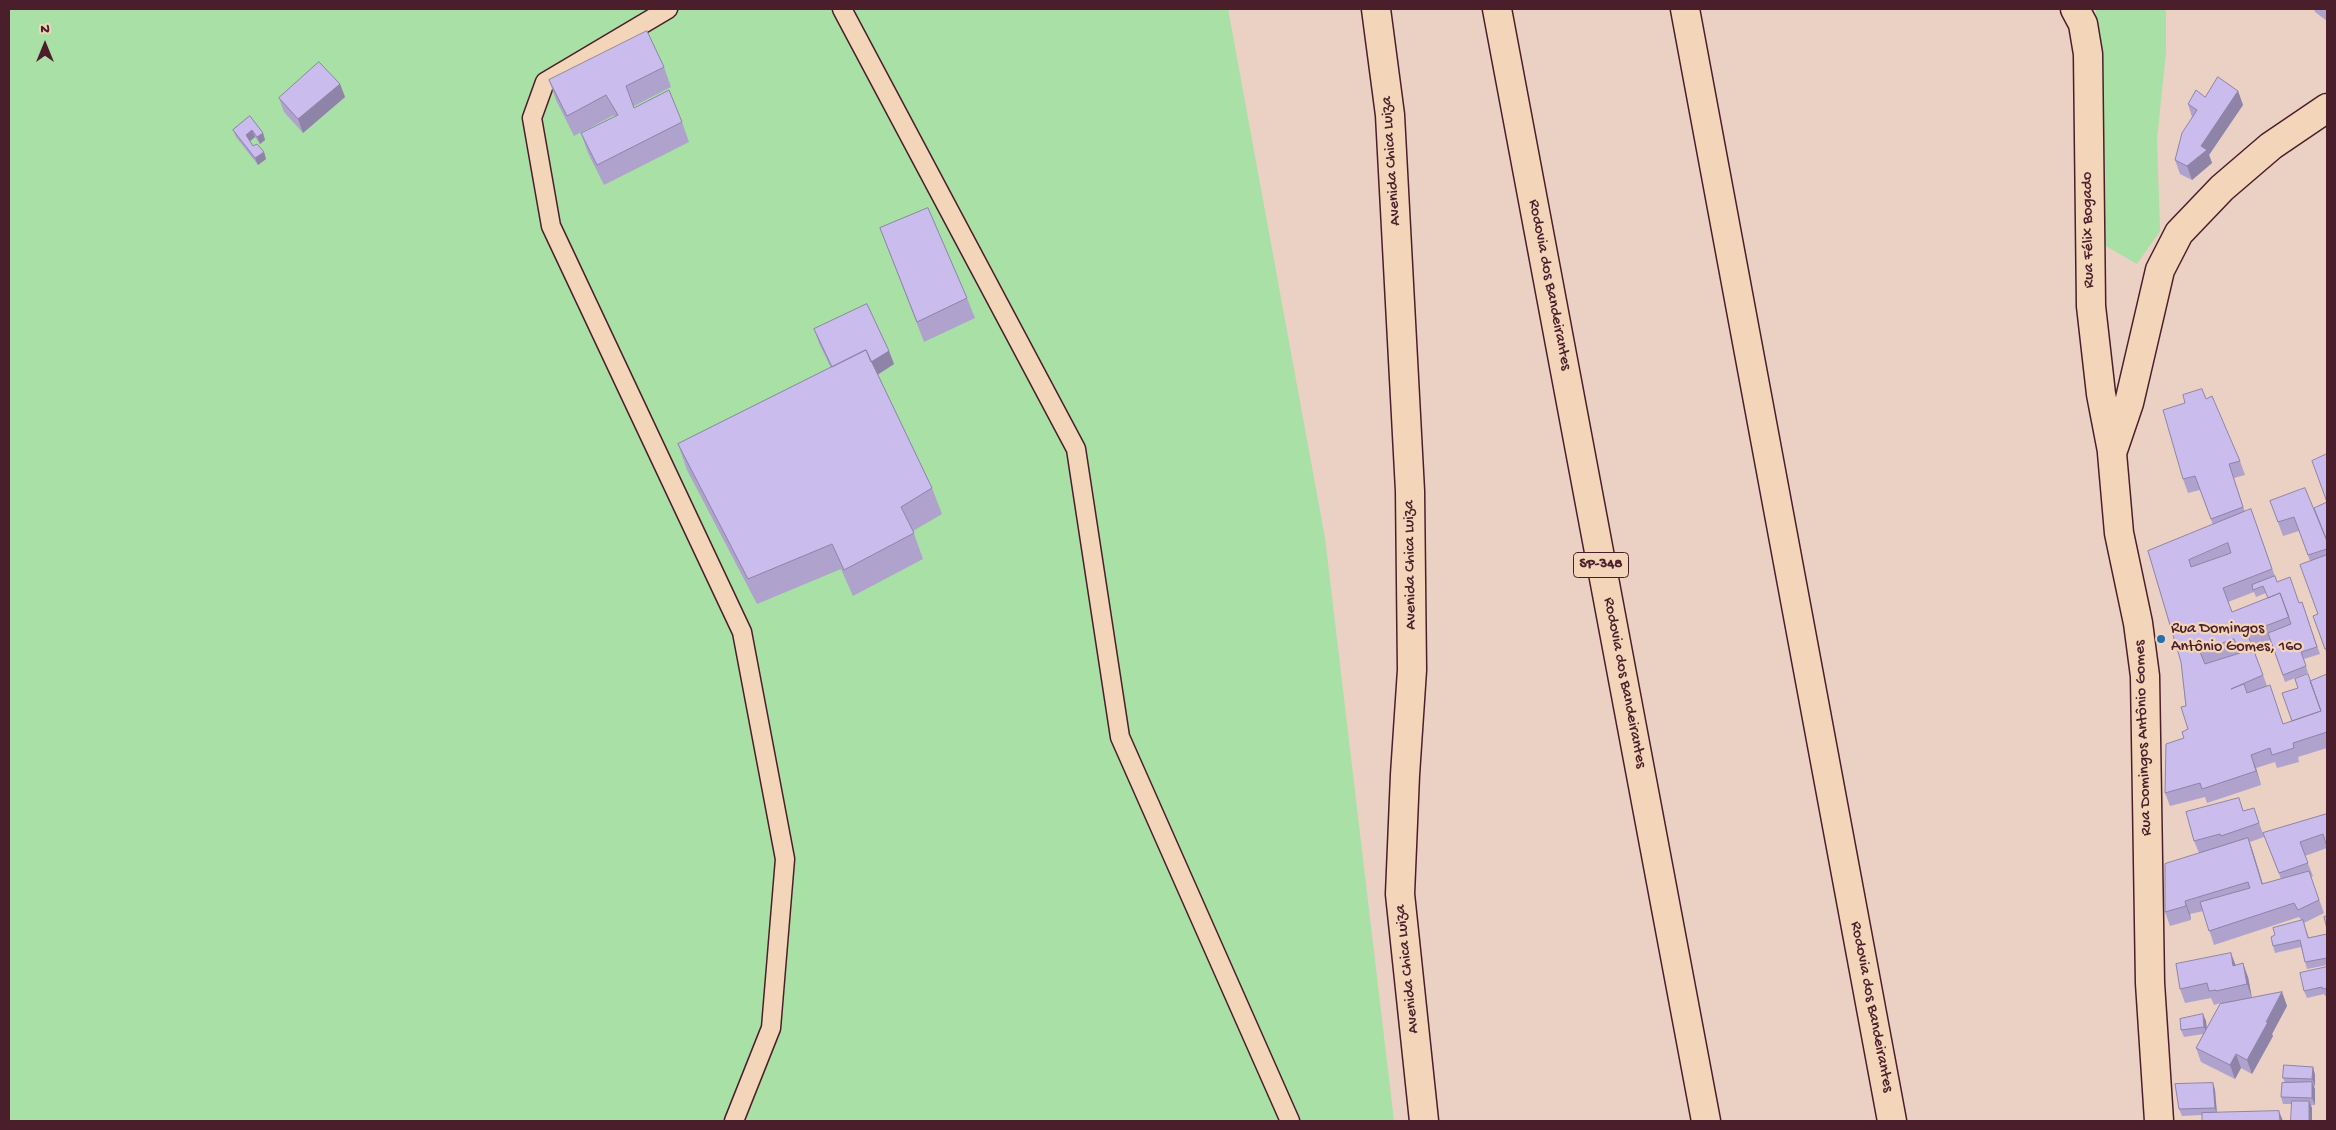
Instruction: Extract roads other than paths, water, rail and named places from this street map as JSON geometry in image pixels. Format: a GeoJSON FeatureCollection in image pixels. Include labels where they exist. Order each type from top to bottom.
{"type":"FeatureCollection","features":[{"type":"Feature","properties":{"kind":"main road","name":"Avenida Chica Luiza"},"geometry":{"type":"LineString","coordinates":[[1376,9],[1390,115],[1410,491],[1412,670],[1400,894],[1424,1121]]}},
{"type":"Feature","properties":{"kind":"main road","name":"Rodovia dos Bandeirantes"},"geometry":{"type":"LineString","coordinates":[[1497,9],[1706,1121]]}},
{"type":"Feature","properties":{"kind":"main road","name":"Rodovia dos Bandeirantes"},"geometry":{"type":"LineString","coordinates":[[1685,9],[1892,1121]]}},
{"type":"Feature","properties":{"kind":"main road","name":"Rua Félix Bogado"},"geometry":{"type":"LineString","coordinates":[[2075,9],[2083,24],[2088,54],[2091,306],[2101,394],[2112,453]]}},
{"type":"Feature","properties":{"kind":"main road","name":"Rua Domingos Antônio Gomes"},"geometry":{"type":"LineString","coordinates":[[2159,1121],[2150,983],[2144,676],[2138,624],[2119,533],[2112,453],[2128,403],[2160,270],[2179,233],[2222,188],[2270,146],[2327,108]]}},
{"type":"Feature","properties":{"kind":"lane"},"geometry":{"type":"LineString","coordinates":[[668,9],[544,82],[532,118],[551,226],[742,632],[785,858],[771,1028],[734,1121]]}},
{"type":"Feature","properties":{"kind":"lane"},"geometry":{"type":"LineString","coordinates":[[842,9],[1076,449],[1120,737],[1290,1121]]}},
{"type":"Feature","properties":{"kind":"place","name":"Rua Domingos Antônio Gomes, 160"},"geometry":{"type":"Point","coordinates":[2161,639]}}]}
